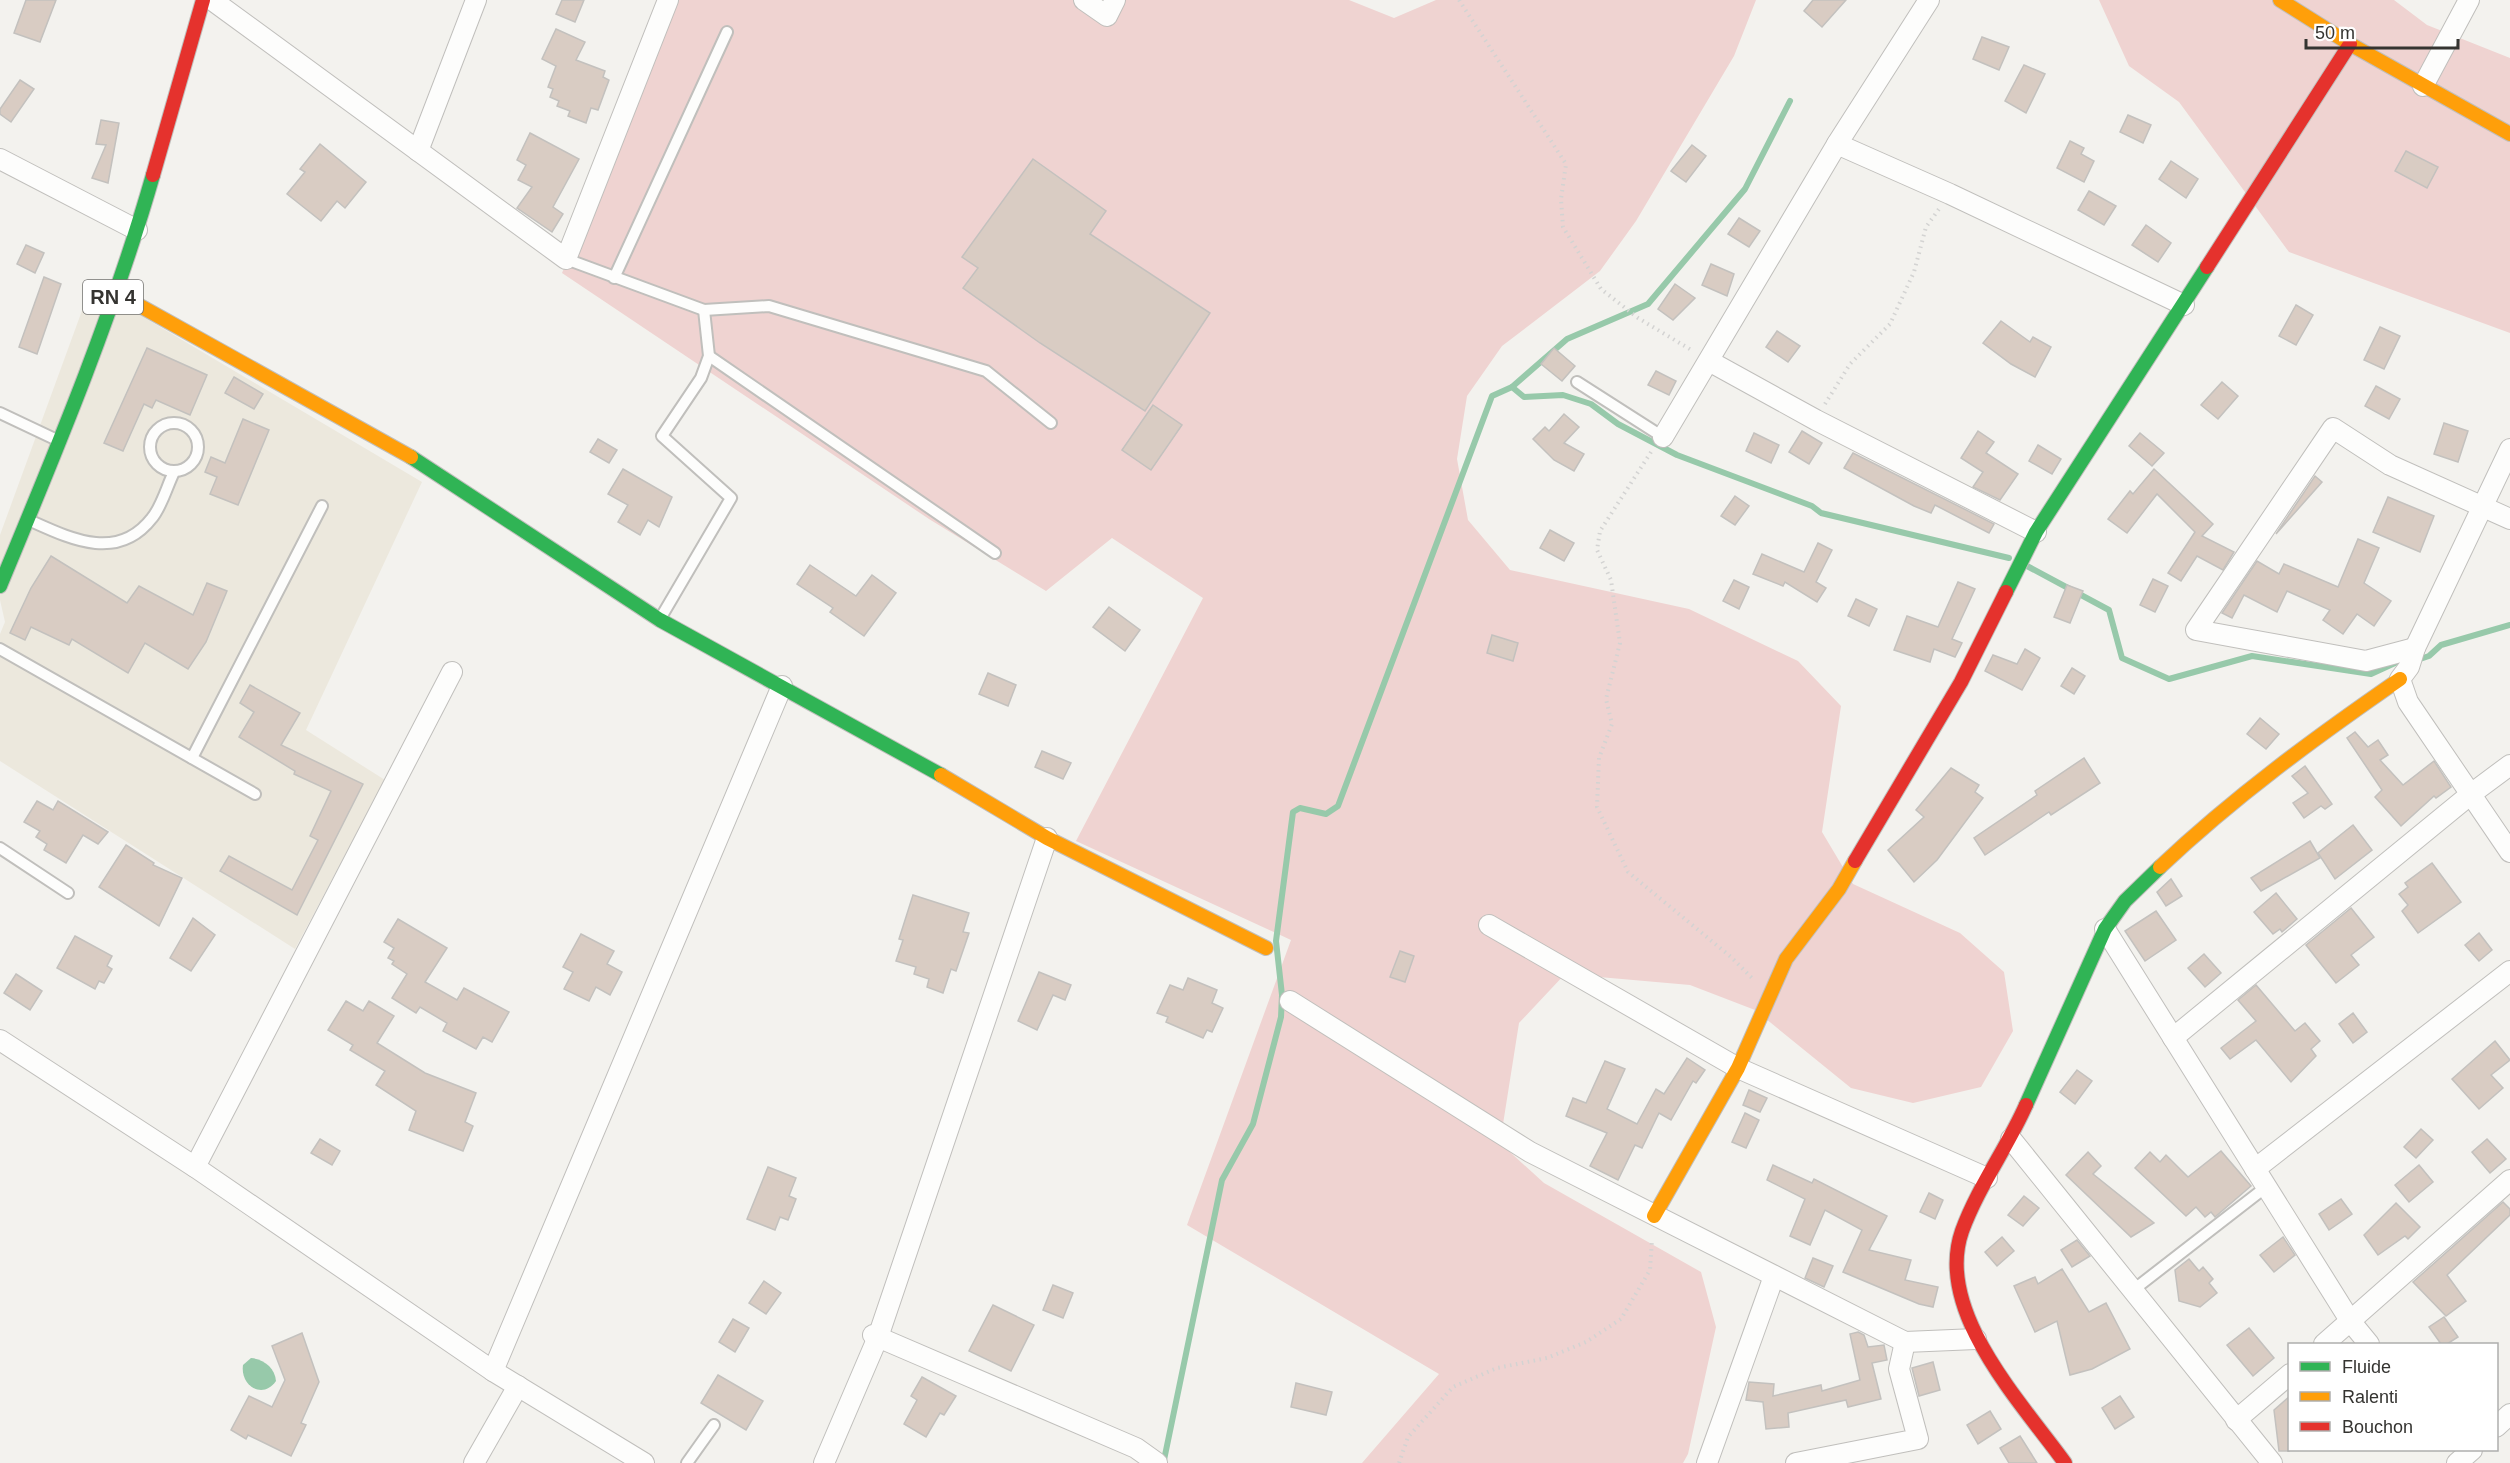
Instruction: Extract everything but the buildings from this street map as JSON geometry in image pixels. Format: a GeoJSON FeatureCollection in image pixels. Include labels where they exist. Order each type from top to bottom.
{"type":"FeatureCollection","features":[{"type":"Feature","properties":{"kind":"main road","name":"RN 4"},"geometry":{"type":"LineString","coordinates":[[2,579],[60,441],[137,230],[203,0]]}},
{"type":"Feature","properties":{"kind":"main road"},"geometry":{"type":"LineString","coordinates":[[2280,0],[2350,44],[2510,134]]}},
{"type":"Feature","properties":{"kind":"main road"},"geometry":{"type":"LineString","coordinates":[[1654,1215],[1738,1068],[1786,959],[1839,889],[1961,682],[2036,532],[2350,44]]}},
{"type":"Feature","properties":{"kind":"main road"},"geometry":{"type":"LineString","coordinates":[[115,292],[400,450],[660,620],[895,747],[1047,838],[1266,948]]}},
{"type":"Feature","properties":{"kind":"main road"},"geometry":{"type":"LineString","coordinates":[[2065,1463],[1976,1339],[1959,1294],[1955,1266],[1962,1232],[1987,1178],[2011,1139],[2104,929],[2116,909],[2193,835],[2301,746],[2409,662]]}},
{"type":"Feature","properties":{"kind":"street"},"geometry":{"type":"LineString","coordinates":[[212,0],[566,259],[668,0]]}},
{"type":"Feature","properties":{"kind":"street"},"geometry":{"type":"LineString","coordinates":[[418,151],[476,0]]}},
{"type":"Feature","properties":{"kind":"street"},"geometry":{"type":"LineString","coordinates":[[1084,0],[1107,16],[1115,0]]}},
{"type":"Feature","properties":{"kind":"street"},"geometry":{"type":"LineString","coordinates":[[1658,442],[1709,361],[1837,144],[1929,0]]}},
{"type":"Feature","properties":{"kind":"street"},"geometry":{"type":"LineString","coordinates":[[2423,86],[2469,0]]}},
{"type":"Feature","properties":{"kind":"street"},"geometry":{"type":"LineString","coordinates":[[1837,144],[1950,194],[2184,305]]}},
{"type":"Feature","properties":{"kind":"street"},"geometry":{"type":"LineString","coordinates":[[0,159],[137,230]]}},
{"type":"Feature","properties":{"kind":"street"},"geometry":{"type":"LineString","coordinates":[[1709,361],[1816,420],[2036,532]]}},
{"type":"Feature","properties":{"kind":"street"},"geometry":{"type":"LineString","coordinates":[[2409,662],[2366,662],[2196,630],[2333,428],[2390,465],[2510,519]]}},
{"type":"Feature","properties":{"kind":"street"},"geometry":{"type":"LineString","coordinates":[[2510,449],[2485,506],[2409,662],[2408,702],[2510,852]]}},
{"type":"Feature","properties":{"kind":"street"},"geometry":{"type":"LineString","coordinates":[[195,1167],[452,672]]}},
{"type":"Feature","properties":{"kind":"street"},"geometry":{"type":"LineString","coordinates":[[493,1371],[782,686]]}},
{"type":"Feature","properties":{"kind":"street"},"geometry":{"type":"LineString","coordinates":[[2173,1038],[2471,794],[2510,765]]}},
{"type":"Feature","properties":{"kind":"street"},"geometry":{"type":"LineString","coordinates":[[824,1463],[875,1336],[1047,838]]}},
{"type":"Feature","properties":{"kind":"street"},"geometry":{"type":"LineString","coordinates":[[1489,925],[1738,1068],[1987,1178]]}},
{"type":"Feature","properties":{"kind":"street"},"geometry":{"type":"LineString","coordinates":[[2104,929],[2351,1322],[2368,1343]]}},
{"type":"Feature","properties":{"kind":"street"},"geometry":{"type":"LineString","coordinates":[[2255,1169],[2510,971]]}},
{"type":"Feature","properties":{"kind":"street"},"geometry":{"type":"LineString","coordinates":[[1290,1001],[1530,1152],[1905,1342],[1976,1339]]}},
{"type":"Feature","properties":{"kind":"street"},"geometry":{"type":"LineString","coordinates":[[0,1040],[195,1167],[493,1371],[644,1463]]}},
{"type":"Feature","properties":{"kind":"street"},"geometry":{"type":"LineString","coordinates":[[2011,1139],[2272,1463]]}},
{"type":"Feature","properties":{"kind":"street"},"geometry":{"type":"LineString","coordinates":[[2325,1343],[2510,1180]]}},
{"type":"Feature","properties":{"kind":"street"},"geometry":{"type":"LineString","coordinates":[[1707,1463],[1774,1276]]}},
{"type":"Feature","properties":{"kind":"street"},"geometry":{"type":"LineString","coordinates":[[875,1336],[1136,1448],[1157,1463]]}},
{"type":"Feature","properties":{"kind":"street"},"geometry":{"type":"LineString","coordinates":[[1796,1463],[1918,1439],[1899,1370],[1905,1342]]}},
{"type":"Feature","properties":{"kind":"street"},"geometry":{"type":"LineString","coordinates":[[2236,1420],[2288,1375]]}},
{"type":"Feature","properties":{"kind":"street"},"geometry":{"type":"LineString","coordinates":[[474,1463],[518,1386]]}},
{"type":"Feature","properties":{"kind":"street"},"geometry":{"type":"LineString","coordinates":[[2498,1425],[2510,1414]]}},
{"type":"Feature","properties":{"kind":"lane"},"geometry":{"type":"LineString","coordinates":[[614,278],[727,32]]}},
{"type":"Feature","properties":{"kind":"lane"},"geometry":{"type":"LineString","coordinates":[[566,259],[704,310],[769,306],[986,371],[1051,423]]}},
{"type":"Feature","properties":{"kind":"lane"},"geometry":{"type":"LineString","coordinates":[[660,620],[732,498],[662,436],[701,378],[709,357],[704,310]]}},
{"type":"Feature","properties":{"kind":"lane"},"geometry":{"type":"LineString","coordinates":[[709,357],[995,554]]}},
{"type":"Feature","properties":{"kind":"lane"},"geometry":{"type":"LineString","coordinates":[[1576,382],[1658,442]]}},
{"type":"Feature","properties":{"kind":"lane"},"geometry":{"type":"LineString","coordinates":[[0,413],[60,441]]}},
{"type":"Feature","properties":{"kind":"lane"},"geometry":{"type":"LineString","coordinates":[[27,520],[70,538],[102,545],[130,537],[153,518],[174,472],[190,466],[198,452],[196,435],[183,424],[166,424],[153,435],[150,451],[158,466],[174,472]]}},
{"type":"Feature","properties":{"kind":"lane"},"geometry":{"type":"LineString","coordinates":[[192,758],[322,506]]}},
{"type":"Feature","properties":{"kind":"lane"},"geometry":{"type":"LineString","coordinates":[[0,649],[255,794]]}},
{"type":"Feature","properties":{"kind":"lane"},"geometry":{"type":"LineString","coordinates":[[0,848],[68,893]]}},
{"type":"Feature","properties":{"kind":"lane"},"geometry":{"type":"LineString","coordinates":[[2132,1291],[2266,1187]]}},
{"type":"Feature","properties":{"kind":"lane"},"geometry":{"type":"LineString","coordinates":[[687,1463],[714,1425]]}},
{"type":"Feature","properties":{"kind":"path"},"geometry":{"type":"LineString","coordinates":[[1459,0],[1566,164],[1561,199],[1563,227],[1601,289],[1629,308],[1638,318],[1709,361]]}},
{"type":"Feature","properties":{"kind":"path"},"geometry":{"type":"LineString","coordinates":[[1816,420],[1850,364],[1890,324],[1914,272],[1926,226],[1950,194]]}},
{"type":"Feature","properties":{"kind":"path"},"geometry":{"type":"LineString","coordinates":[[1658,442],[1600,531],[1597,550],[1611,580],[1620,643],[1606,699],[1612,724],[1599,758],[1597,807],[1628,872],[1731,957],[1770,997]]}},
{"type":"Feature","properties":{"kind":"path"},"geometry":{"type":"LineString","coordinates":[[1399,1463],[1408,1437],[1454,1387],[1497,1368],[1547,1358],[1586,1342],[1621,1319],[1650,1270],[1654,1215]]}},
{"type":"Feature","properties":{"kind":"shaded area"},"geometry":{"type":"Polygon","coordinates":[[[679,0],[1349,0],[1394,18],[1436,0],[1756,0],[1734,56],[1636,221],[1600,271],[1502,346],[1467,396],[1457,459],[1468,520],[1510,570],[1689,609],[1798,661],[1841,706],[1822,832],[1853,884],[1960,933],[2004,972],[2013,1031],[1981,1087],[1913,1103],[1851,1088],[1755,1010],[1690,985],[1565,974],[1519,1023],[1500,1143],[1544,1183],[1701,1272],[1716,1327],[1688,1454],[1683,1463],[1362,1463],[1439,1374],[1187,1225],[1291,940],[1076,841],[1203,598],[1112,538],[1046,591],[929,519],[562,273],[679,0]]]}},
{"type":"Feature","properties":{"kind":"shaded area"},"geometry":{"type":"Polygon","coordinates":[[[2099,0],[2394,0],[2427,25],[2510,58],[2510,333],[2289,252],[2179,102],[2129,66],[2099,0]]]}},
{"type":"Feature","properties":{"kind":"shaded area"},"geometry":{"type":"Polygon","coordinates":[[[91,286],[422,482],[306,730],[385,780],[295,949],[0,761],[0,634],[5,622],[0,600],[0,535],[91,286]]]}},
{"type":"Feature","properties":{"kind":"shaded area"},"geometry":{"type":"Polygon","coordinates":[[[251,1358],[264,1362],[271,1368],[276,1381],[271,1387],[259,1390],[245,1379],[243,1365],[251,1358]]]}},
{"type":"Feature","properties":{"kind":"waterway"},"geometry":{"type":"LineString","coordinates":[[1512,387],[1567,339],[1648,304],[1745,189],[1790,101]]}},
{"type":"Feature","properties":{"kind":"waterway"},"geometry":{"type":"LineString","coordinates":[[1164,1460],[1222,1180],[1253,1124],[1281,1017],[1282,995],[1276,941],[1293,812],[1300,808],[1326,814],[1338,806],[1492,396],[1512,387],[1524,397],[1563,395],[1591,404],[1618,424],[1677,455],[1812,506],[1821,513],[2009,558]]}},
{"type":"Feature","properties":{"kind":"waterway"},"geometry":{"type":"LineString","coordinates":[[2027,566],[2109,610],[2122,658],[2169,679],[2252,656],[2371,674],[2395,663]]}},
{"type":"Feature","properties":{"kind":"waterway"},"geometry":{"type":"LineString","coordinates":[[2414,661],[2429,656],[2441,645],[2510,625]]}},
{"type":"Feature","properties":{"kind":"traffic: fast"},"geometry":{"type":"LineString","coordinates":[[0,586],[102,331],[153,175]]}},
{"type":"Feature","properties":{"kind":"traffic: fast"},"geometry":{"type":"LineString","coordinates":[[2006,592],[2036,532],[2207,267]]}},
{"type":"Feature","properties":{"kind":"traffic: fast"},"geometry":{"type":"LineString","coordinates":[[411,457],[660,620],[941,775]]}},
{"type":"Feature","properties":{"kind":"traffic: fast"},"geometry":{"type":"LineString","coordinates":[[2026,1105],[2105,929],[2125,901],[2160,867]]}},
{"type":"Feature","properties":{"kind":"traffic: slow"},"geometry":{"type":"LineString","coordinates":[[2280,0],[2350,44],[2510,134]]}},
{"type":"Feature","properties":{"kind":"traffic: slow"},"geometry":{"type":"LineString","coordinates":[[115,292],[411,457]]}},
{"type":"Feature","properties":{"kind":"traffic: slow"},"geometry":{"type":"LineString","coordinates":[[2160,867],[2276,768],[2400,679]]}},
{"type":"Feature","properties":{"kind":"traffic: slow"},"geometry":{"type":"LineString","coordinates":[[941,775],[1047,838],[1266,948]]}},
{"type":"Feature","properties":{"kind":"traffic: slow"},"geometry":{"type":"LineString","coordinates":[[1654,1216],[1738,1068],[1786,959],[1839,889],[1855,861]]}},
{"type":"Feature","properties":{"kind":"traffic: jam"},"geometry":{"type":"LineString","coordinates":[[153,175],[203,0]]}},
{"type":"Feature","properties":{"kind":"traffic: jam"},"geometry":{"type":"LineString","coordinates":[[2207,267],[2350,44]]}},
{"type":"Feature","properties":{"kind":"traffic: jam"},"geometry":{"type":"LineString","coordinates":[[1855,861],[1961,682],[2006,592]]}},
{"type":"Feature","properties":{"kind":"traffic: jam"},"geometry":{"type":"LineString","coordinates":[[2026,1105],[1984,1183],[1962,1231],[1957,1261],[1960,1292],[1971,1323],[1986,1354],[2065,1463]]}}]}
